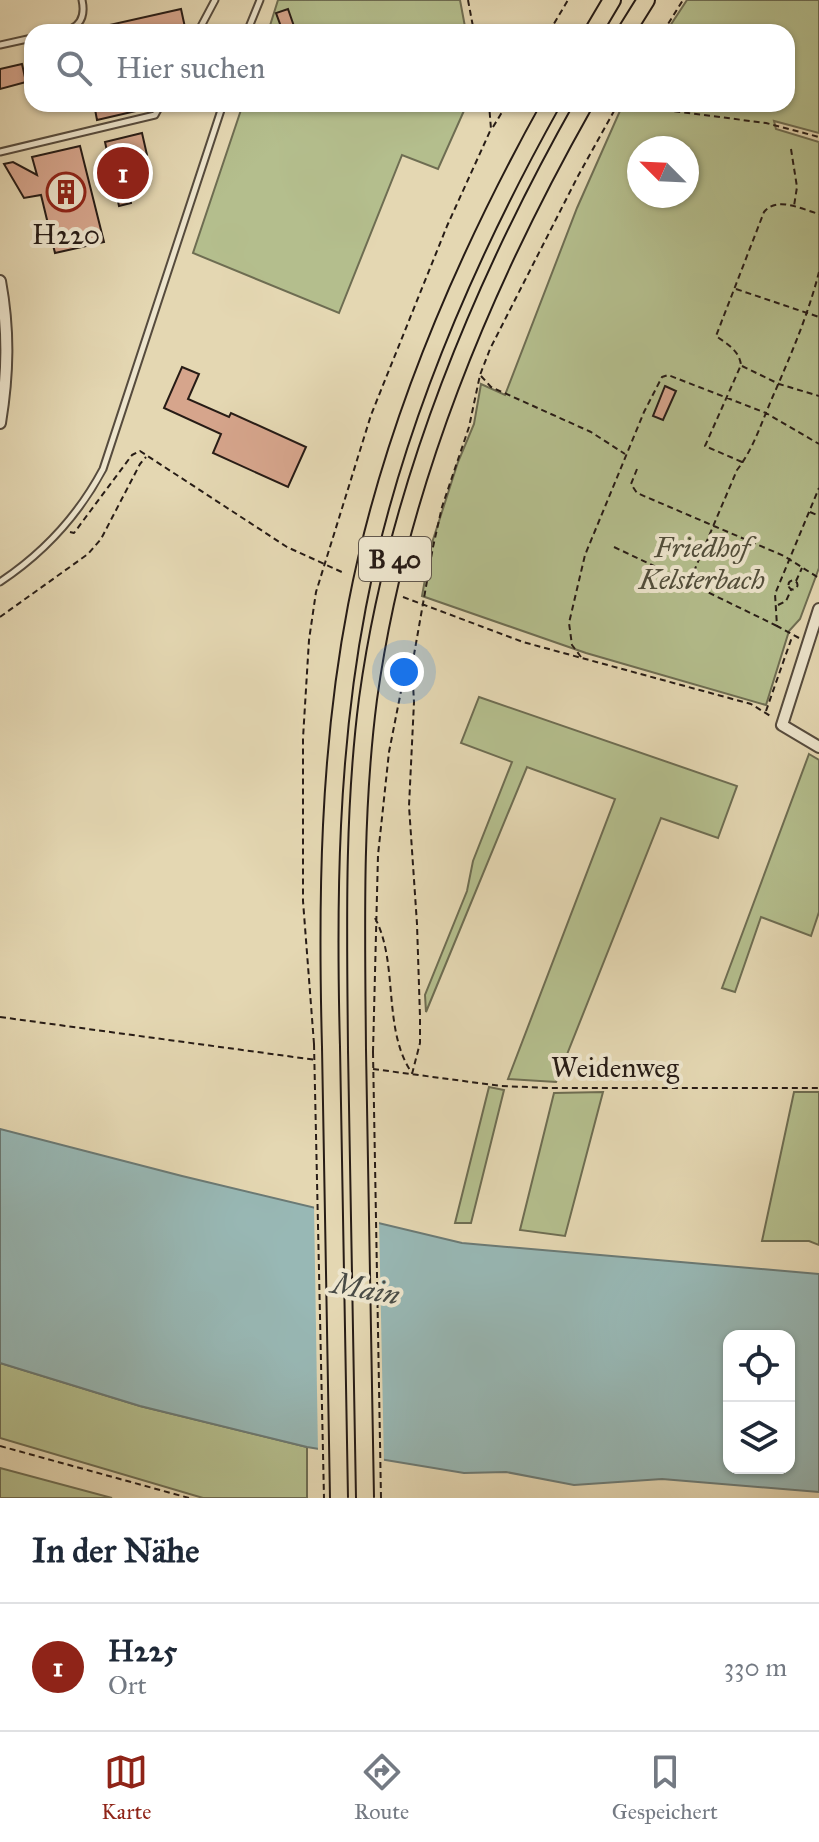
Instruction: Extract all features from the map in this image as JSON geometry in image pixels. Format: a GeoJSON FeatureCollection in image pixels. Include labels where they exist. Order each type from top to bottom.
{"type":"FeatureCollection","features":[{"type":"Feature","properties":{"kind":"highway"},"geometry":{"type":"LineString","coordinates":[[598,24],[612,0]]}},
{"type":"Feature","properties":{"kind":"highway"},"geometry":{"type":"LineString","coordinates":[[631,24],[646,0]]}},
{"type":"Feature","properties":{"kind":"highway","name":"B 40"},"geometry":{"type":"LineString","coordinates":[[339,1498],[322,1046],[337,751],[353,630],[388,480],[424,375],[469,268],[547,112]]}},
{"type":"Feature","properties":{"kind":"highway","name":"B 40"},"geometry":{"type":"LineString","coordinates":[[365,1498],[365,1051],[356,861],[361,775],[374,660],[398,546],[427,447],[461,356],[511,244],[580,112]]}},
{"type":"Feature","properties":{"kind":"street"},"geometry":{"type":"LineString","coordinates":[[0,281],[8,339],[8,369],[0,423]]}},
{"type":"Feature","properties":{"kind":"street"},"geometry":{"type":"LineString","coordinates":[[818,616],[782,725],[819,747]]}},
{"type":"Feature","properties":{"kind":"lane"},"geometry":{"type":"LineString","coordinates":[[79,24],[84,16],[82,0]]}},
{"type":"Feature","properties":{"kind":"lane"},"geometry":{"type":"LineString","coordinates":[[202,24],[215,0]]}},
{"type":"Feature","properties":{"kind":"lane"},"geometry":{"type":"LineString","coordinates":[[250,24],[260,0]]}},
{"type":"Feature","properties":{"kind":"lane"},"geometry":{"type":"LineString","coordinates":[[0,45],[24,40]]}},
{"type":"Feature","properties":{"kind":"lane"},"geometry":{"type":"LineString","coordinates":[[0,152],[155,115],[157,112]]}},
{"type":"Feature","properties":{"kind":"lane"},"geometry":{"type":"LineString","coordinates":[[0,582],[31,560],[61,532],[94,487],[111,450],[220,112]]}},
{"type":"Feature","properties":{"kind":"path"},"geometry":{"type":"LineString","coordinates":[[468,0],[472,24]]}},
{"type":"Feature","properties":{"kind":"path"},"geometry":{"type":"LineString","coordinates":[[554,24],[568,0]]}},
{"type":"Feature","properties":{"kind":"path"},"geometry":{"type":"LineString","coordinates":[[668,24],[683,0]]}},
{"type":"Feature","properties":{"kind":"path"},"geometry":{"type":"LineString","coordinates":[[490,112],[491,129]]}},
{"type":"Feature","properties":{"kind":"path"},"geometry":{"type":"LineString","coordinates":[[324,1498],[322,1046],[303,901],[303,738],[309,640],[316,592],[371,415],[447,226],[491,129],[502,112]]}},
{"type":"Feature","properties":{"kind":"path"},"geometry":{"type":"LineString","coordinates":[[412,1074],[420,1043],[420,1017],[409,806],[414,702],[412,666],[442,507],[469,427],[480,375],[490,349],[614,112]]}},
{"type":"Feature","properties":{"kind":"path"},"geometry":{"type":"LineString","coordinates":[[680,112],[766,123],[819,137]]}},
{"type":"Feature","properties":{"kind":"path"},"geometry":{"type":"LineString","coordinates":[[791,149],[797,187],[794,207]]}},
{"type":"Feature","properties":{"kind":"path"},"geometry":{"type":"LineString","coordinates":[[743,462],[705,446],[741,365],[733,348],[716,336],[764,212],[777,203],[819,214]]}},
{"type":"Feature","properties":{"kind":"path"},"geometry":{"type":"LineString","coordinates":[[689,583],[779,384],[808,313],[819,272]]}},
{"type":"Feature","properties":{"kind":"path"},"geometry":{"type":"LineString","coordinates":[[735,289],[819,317]]}},
{"type":"Feature","properties":{"kind":"path"},"geometry":{"type":"LineString","coordinates":[[741,365],[779,384],[819,396]]}},
{"type":"Feature","properties":{"kind":"path"},"geometry":{"type":"LineString","coordinates":[[480,375],[491,387],[591,432],[627,455]]}},
{"type":"Feature","properties":{"kind":"path"},"geometry":{"type":"LineString","coordinates":[[581,657],[569,635],[569,623],[590,540],[662,377],[668,375],[766,413],[819,444]]}},
{"type":"Feature","properties":{"kind":"path"},"geometry":{"type":"LineString","coordinates":[[61,532],[74,533],[132,455],[140,451],[287,547],[344,573]]}},
{"type":"Feature","properties":{"kind":"path"},"geometry":{"type":"LineString","coordinates":[[0,617],[88,554],[101,539],[147,455]]}},
{"type":"Feature","properties":{"kind":"path"},"geometry":{"type":"LineString","coordinates":[[637,469],[631,484],[637,493],[789,560],[818,576],[819,570]]}},
{"type":"Feature","properties":{"kind":"path"},"geometry":{"type":"LineString","coordinates":[[777,626],[775,594],[819,488]]}},
{"type":"Feature","properties":{"kind":"path"},"geometry":{"type":"LineString","coordinates":[[809,511],[819,516]]}},
{"type":"Feature","properties":{"kind":"path"},"geometry":{"type":"LineString","coordinates":[[614,547],[792,636],[766,713]]}},
{"type":"Feature","properties":{"kind":"path"},"geometry":{"type":"LineString","coordinates":[[791,590],[797,588],[796,582],[802,568]]}},
{"type":"Feature","properties":{"kind":"path"},"geometry":{"type":"LineString","coordinates":[[781,580],[796,582]]}},
{"type":"Feature","properties":{"kind":"path"},"geometry":{"type":"LineString","coordinates":[[777,606],[786,601],[791,590],[789,583]]}},
{"type":"Feature","properties":{"kind":"path"},"geometry":{"type":"LineString","coordinates":[[402,597],[500,635],[737,700],[766,713],[782,725]]}},
{"type":"Feature","properties":{"kind":"path"},"geometry":{"type":"LineString","coordinates":[[381,1498],[365,1051],[382,809],[403,681],[412,666]]}},
{"type":"Feature","properties":{"kind":"path"},"geometry":{"type":"LineString","coordinates":[[375,918],[384,934],[389,988],[403,1061],[412,1074]]}},
{"type":"Feature","properties":{"kind":"path"},"geometry":{"type":"LineString","coordinates":[[0,1017],[319,1061]]}},
{"type":"Feature","properties":{"kind":"path","name":"Weidenweg"},"geometry":{"type":"LineString","coordinates":[[364,1067],[501,1086],[819,1088]]}},
{"type":"Feature","properties":{"kind":"path"},"geometry":{"type":"LineString","coordinates":[[0,1446],[189,1498]]}},
{"type":"Feature","properties":{"kind":"path"},"geometry":{"type":"LineString","coordinates":[[164,1489],[164,1498]]}},
{"type":"Feature","properties":{"kind":"green space"},"geometry":{"type":"Polygon","coordinates":[[[278,0],[460,0],[464,24],[270,24],[278,0]]]}},
{"type":"Feature","properties":{"kind":"green space","name":"Friedhof Kelsterbach"},"geometry":{"type":"Polygon","coordinates":[[[687,0],[819,0],[819,133],[774,121],[776,129],[819,142],[819,568],[800,619],[789,631],[766,705],[586,653],[422,596],[431,546],[458,462],[474,424],[481,384],[505,395],[577,208],[619,112],[795,112],[795,24],[671,24],[687,0]]]}},
{"type":"Feature","properties":{"kind":"green space"},"geometry":{"type":"Polygon","coordinates":[[[240,112],[463,112],[438,169],[402,155],[339,313],[193,253],[240,112]]]}},
{"type":"Feature","properties":{"kind":"green space"},"geometry":{"type":"Polygon","coordinates":[[[479,697],[737,786],[718,838],[661,818],[556,1082],[508,1079],[615,799],[527,767],[426,1012],[425,995],[467,891],[473,861],[512,762],[461,743],[479,697]]]}},
{"type":"Feature","properties":{"kind":"green space"},"geometry":{"type":"Polygon","coordinates":[[[809,754],[819,760],[819,912],[811,936],[761,917],[735,992],[722,988],[809,754]]]}},
{"type":"Feature","properties":{"kind":"green space"},"geometry":{"type":"Polygon","coordinates":[[[489,1087],[504,1090],[471,1223],[455,1223],[489,1087]]]}},
{"type":"Feature","properties":{"kind":"green space"},"geometry":{"type":"Polygon","coordinates":[[[603,1092],[565,1236],[520,1230],[554,1093],[603,1092]]]}},
{"type":"Feature","properties":{"kind":"green space"},"geometry":{"type":"Polygon","coordinates":[[[794,1092],[819,1092],[819,1245],[809,1241],[762,1241],[794,1092]]]}},
{"type":"Feature","properties":{"kind":"green space"},"geometry":{"type":"Polygon","coordinates":[[[0,1363],[140,1406],[307,1447],[307,1498],[203,1498],[0,1438],[0,1363]]]}},
{"type":"Feature","properties":{"kind":"green space"},"geometry":{"type":"Polygon","coordinates":[[[0,1468],[112,1498],[0,1498],[0,1468]]]}},
{"type":"Feature","properties":{"kind":"water","name":"Main"},"geometry":{"type":"Polygon","coordinates":[[[0,1129],[462,1243],[819,1274],[819,1492],[662,1479],[574,1485],[506,1472],[464,1473],[307,1447],[140,1406],[0,1363],[0,1129]]]}},
{"type":"Feature","properties":{"kind":"pier"},"geometry":{"type":"Polygon","coordinates":[[[314,1204],[379,1219],[384,1464],[318,1453],[314,1204]]]}},
{"type":"Feature","properties":{"kind":"building"},"geometry":{"type":"Polygon","coordinates":[[[181,9],[184,24],[114,24],[181,9]]]}},
{"type":"Feature","properties":{"kind":"building"},"geometry":{"type":"Polygon","coordinates":[[[288,9],[293,24],[280,24],[276,13],[288,9]]]}},
{"type":"Feature","properties":{"kind":"building"},"geometry":{"type":"Polygon","coordinates":[[[22,64],[24,83],[0,89],[0,69],[22,64]]]}},
{"type":"Feature","properties":{"kind":"building"},"geometry":{"type":"Polygon","coordinates":[[[96,112],[132,112],[97,120],[96,112]]]}},
{"type":"Feature","properties":{"kind":"building"},"geometry":{"type":"Polygon","coordinates":[[[142,133],[147,155],[132,162],[137,184],[131,186],[131,203],[119,206],[105,142],[142,133]]]}},
{"type":"Feature","properties":{"kind":"building","name":"H220"},"geometry":{"type":"Polygon","coordinates":[[[80,146],[104,242],[55,253],[41,195],[24,198],[4,164],[13,162],[37,175],[32,157],[80,146]]]}},
{"type":"Feature","properties":{"kind":"building"},"geometry":{"type":"Polygon","coordinates":[[[182,367],[199,374],[188,399],[229,417],[231,413],[306,447],[288,487],[213,453],[221,434],[164,408],[182,367]]]}},
{"type":"Feature","properties":{"kind":"building"},"geometry":{"type":"Polygon","coordinates":[[[665,386],[676,391],[663,420],[653,416],[665,386]]]}},
{"type":"Feature","properties":{"kind":"place","name":"H225"},"geometry":{"type":"Point","coordinates":[123,173]}},
{"type":"Feature","properties":{"kind":"place","name":"H220"},"geometry":{"type":"Point","coordinates":[66,192]}}]}
